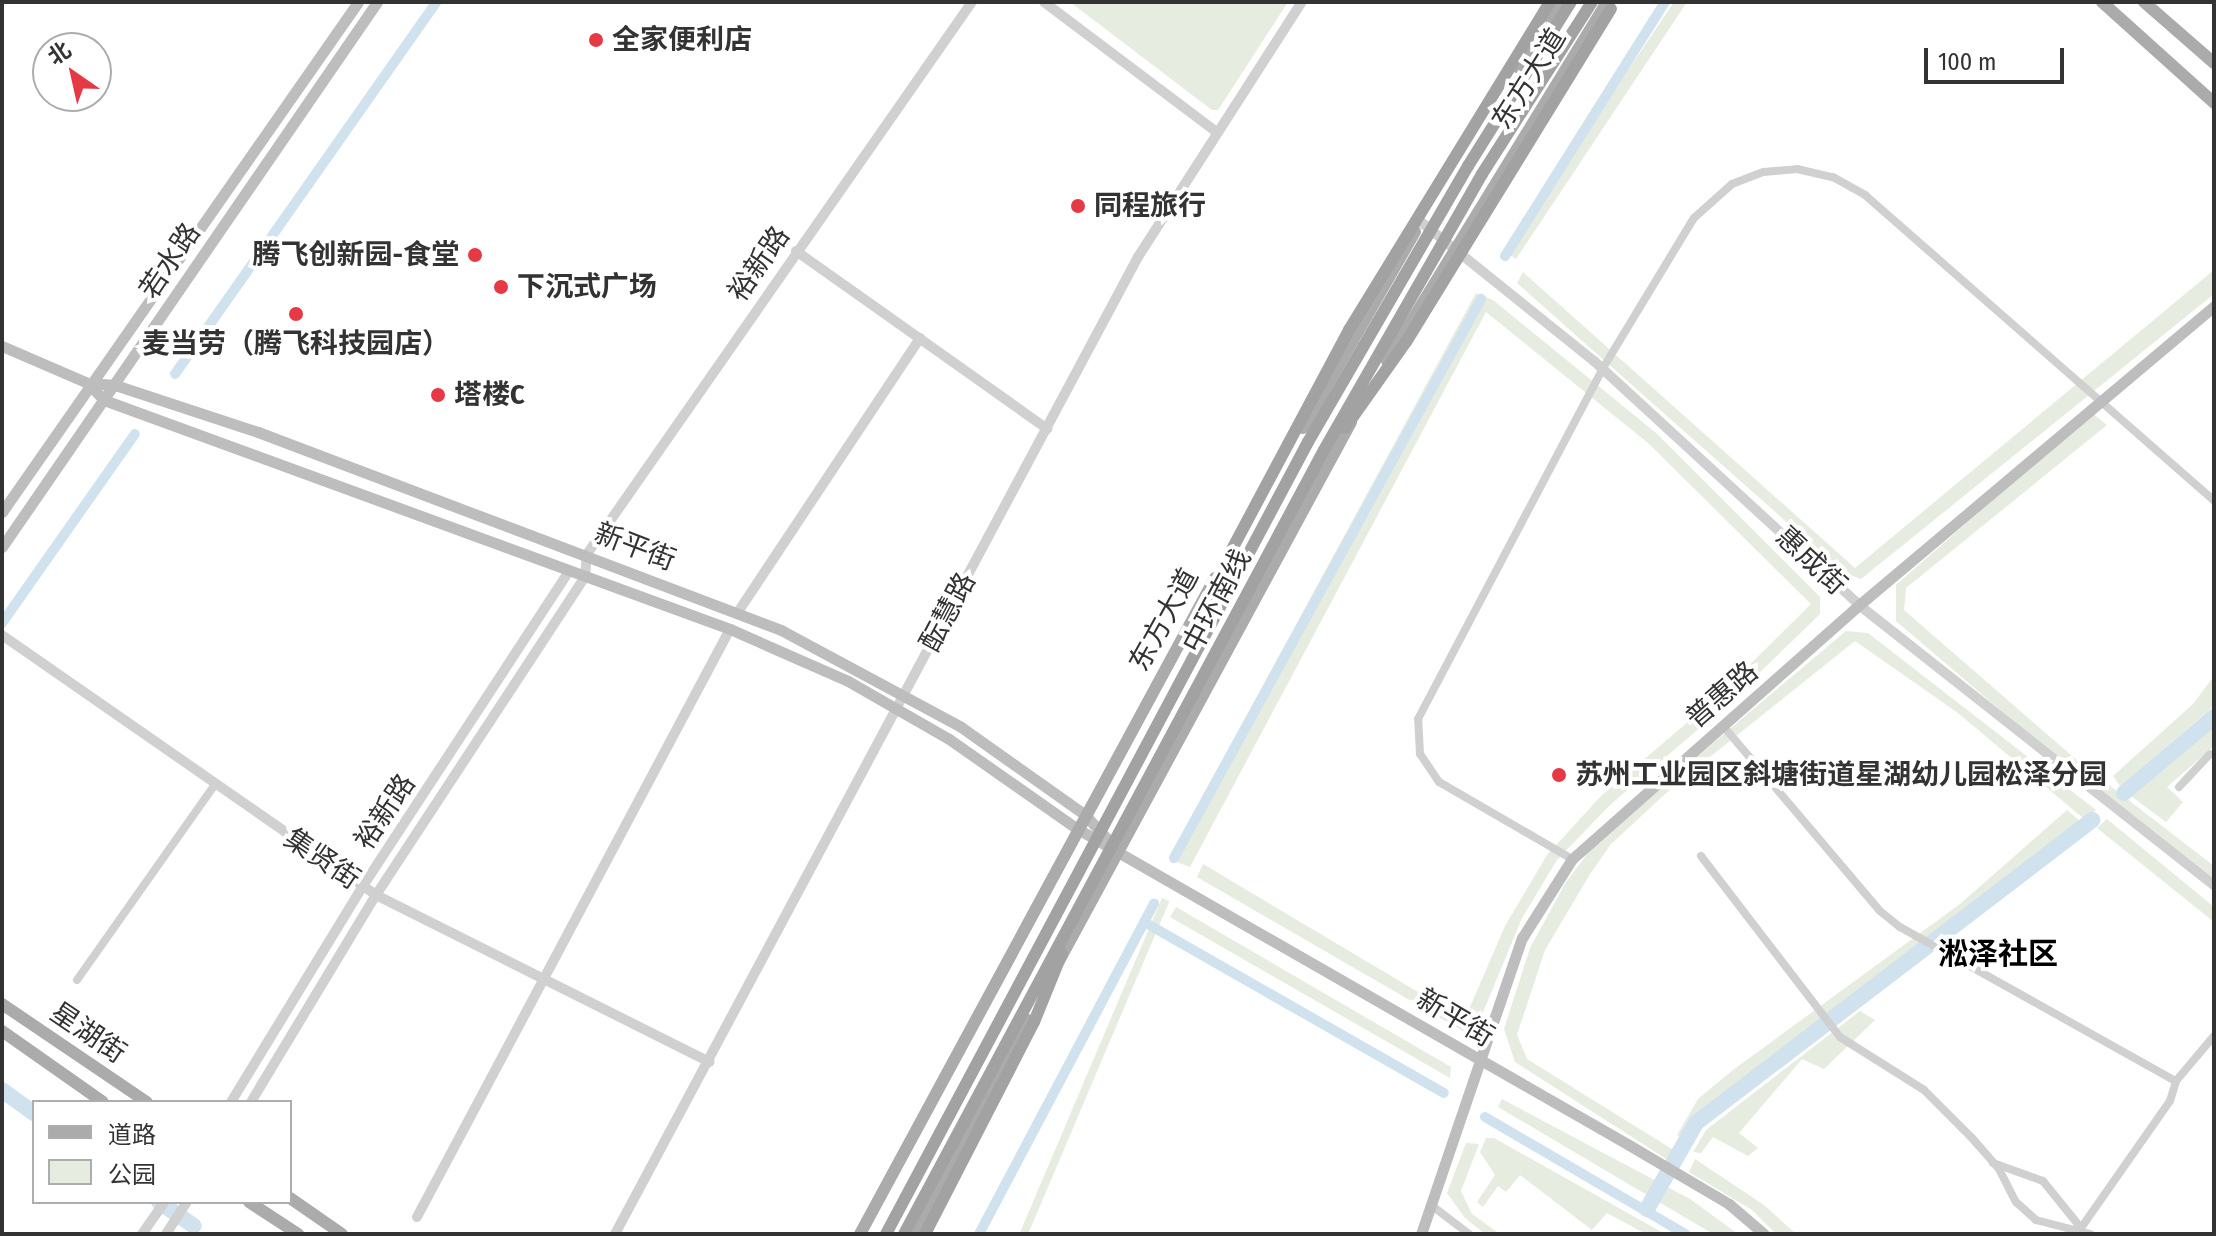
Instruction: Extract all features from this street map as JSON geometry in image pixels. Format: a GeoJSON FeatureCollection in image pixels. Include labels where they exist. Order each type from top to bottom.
{"type":"FeatureCollection","features":[{"type":"Feature","properties":{"kind":"highway"},"geometry":{"type":"LineString","coordinates":[[1178,678],[1230,553],[1349,330],[1550,2]]}},
{"type":"Feature","properties":{"kind":"highway","name":"中环南线"},"geometry":{"type":"LineString","coordinates":[[886,1234],[1178,678],[1444,207],[1571,2]]}},
{"type":"Feature","properties":{"kind":"highway","name":"中环南线"},"geometry":{"type":"LineString","coordinates":[[904,1234],[1305,485],[1482,174],[1592,2]]}},
{"type":"Feature","properties":{"kind":"highway"},"geometry":{"type":"LineString","coordinates":[[1305,485],[1406,342],[1609,5]]}},
{"type":"Feature","properties":{"kind":"highway"},"geometry":{"type":"LineString","coordinates":[[925,1234],[1034,1022],[1084,900]]}},
{"type":"Feature","properties":{"kind":"main road","name":"若水路"},"geometry":{"type":"LineString","coordinates":[[2,512],[88,383],[358,2]]}},
{"type":"Feature","properties":{"kind":"main road","name":"若水路"},"geometry":{"type":"LineString","coordinates":[[2,547],[377,2]]}},
{"type":"Feature","properties":{"kind":"main road","name":"东方大道"},"geometry":{"type":"LineString","coordinates":[[860,1234],[1076,828],[1421,222],[1559,2]]}},
{"type":"Feature","properties":{"kind":"main road"},"geometry":{"type":"LineString","coordinates":[[2102,2],[2214,103]]}},
{"type":"Feature","properties":{"kind":"main road"},"geometry":{"type":"LineString","coordinates":[[2144,2],[2214,63]]}},
{"type":"Feature","properties":{"kind":"main road","name":"东方大道"},"geometry":{"type":"LineString","coordinates":[[917,1234],[1117,850],[1302,507],[1453,246],[1609,5]]}},
{"type":"Feature","properties":{"kind":"main road","name":"普惠路"},"geometry":{"type":"LineString","coordinates":[[1421,1234],[1522,938],[1572,859],[1602,828],[1724,727],[1859,605],[2096,402],[2214,306]]}},
{"type":"Feature","properties":{"kind":"main road","name":"新平街"},"geometry":{"type":"LineString","coordinates":[[2,346],[88,383],[115,385],[258,432],[738,612],[904,694],[1084,814],[1117,850]]}},
{"type":"Feature","properties":{"kind":"main road","name":"新平街"},"geometry":{"type":"LineString","coordinates":[[88,383],[104,400],[789,652],[895,708],[1076,828],[1729,1204],[1764,1234]]}},
{"type":"Feature","properties":{"kind":"main road","name":"裕新路"},"geometry":{"type":"LineString","coordinates":[[569,571],[587,554]]}},
{"type":"Feature","properties":{"kind":"main road","name":"星湖街"},"geometry":{"type":"LineString","coordinates":[[2,1004],[144,1100]]}},
{"type":"Feature","properties":{"kind":"main road","name":"星湖街"},"geometry":{"type":"LineString","coordinates":[[2,1031],[100,1100]]}},
{"type":"Feature","properties":{"kind":"main road"},"geometry":{"type":"LineString","coordinates":[[292,1199],[342,1234]]}},
{"type":"Feature","properties":{"kind":"main road"},"geometry":{"type":"LineString","coordinates":[[252,1204],[298,1234]]}},
{"type":"Feature","properties":{"kind":"street","name":"裕新路"},"geometry":{"type":"LineString","coordinates":[[252,1100],[376,895],[585,577],[587,554],[972,2]]}},
{"type":"Feature","properties":{"kind":"street"},"geometry":{"type":"LineString","coordinates":[[1044,2],[1215,131]]}},
{"type":"Feature","properties":{"kind":"street","name":"酝慧路"},"geometry":{"type":"LineString","coordinates":[[615,1234],[710,1062],[895,708],[1138,257],[1215,131],[1302,2]]}},
{"type":"Feature","properties":{"kind":"street"},"geometry":{"type":"LineString","coordinates":[[1572,859],[1439,782],[1424,765],[1416,731],[1425,697],[1603,368],[1702,209],[1753,174],[1797,169],[1833,177],[1873,201],[2096,402],[2214,501]]}},
{"type":"Feature","properties":{"kind":"street","name":"惠成街"},"geometry":{"type":"LineString","coordinates":[[1421,222],[1603,368],[1859,605],[2214,885]]}},
{"type":"Feature","properties":{"kind":"street"},"geometry":{"type":"LineString","coordinates":[[796,251],[1047,429]]}},
{"type":"Feature","properties":{"kind":"street"},"geometry":{"type":"LineString","coordinates":[[738,612],[920,338]]}},
{"type":"Feature","properties":{"kind":"street","name":"裕新路"},"geometry":{"type":"LineString","coordinates":[[232,1100],[363,886],[569,571]]}},
{"type":"Feature","properties":{"kind":"street"},"geometry":{"type":"LineString","coordinates":[[417,1217],[730,629]]}},
{"type":"Feature","properties":{"kind":"street","name":"集贤街"},"geometry":{"type":"LineString","coordinates":[[2,635],[214,786],[376,895],[710,1062]]}},
{"type":"Feature","properties":{"kind":"street"},"geometry":{"type":"LineString","coordinates":[[1724,727],[1880,911],[1900,927],[2176,1081]]}},
{"type":"Feature","properties":{"kind":"street"},"geometry":{"type":"LineString","coordinates":[[2179,787],[2210,754]]}},
{"type":"Feature","properties":{"kind":"street"},"geometry":{"type":"LineString","coordinates":[[77,980],[214,786]]}},
{"type":"Feature","properties":{"kind":"street"},"geometry":{"type":"LineString","coordinates":[[1701,856],[1840,1037],[1924,1090],[1993,1163],[2016,1202],[2036,1220],[2081,1228]]}},
{"type":"Feature","properties":{"kind":"street"},"geometry":{"type":"LineString","coordinates":[[2081,1228],[2170,1101],[2176,1081],[2214,1036]]}},
{"type":"Feature","properties":{"kind":"street"},"geometry":{"type":"LineString","coordinates":[[1993,1163],[2043,1181],[2081,1228],[2090,1234]]}},
{"type":"Feature","properties":{"kind":"street"},"geometry":{"type":"LineString","coordinates":[[142,1233],[163,1204]]}},
{"type":"Feature","properties":{"kind":"street"},"geometry":{"type":"LineString","coordinates":[[166,1234],[186,1204]]}},
{"type":"Feature","properties":{"kind":"street"},"geometry":{"type":"LineString","coordinates":[[1431,1205],[1469,1234]]}},
{"type":"Feature","properties":{"kind":"green space"},"geometry":{"type":"Polygon","coordinates":[[[1070,2],[1288,2],[1218,110],[1212,110],[1070,2]]]}},
{"type":"Feature","properties":{"kind":"green space"},"geometry":{"type":"Polygon","coordinates":[[[1674,2],[1687,2],[1516,259],[1505,252],[1674,2]]]}},
{"type":"Feature","properties":{"kind":"green space"},"geometry":{"type":"Polygon","coordinates":[[[2214,270],[2214,294],[1861,579],[1843,572],[1517,283],[1523,272],[1855,568],[2214,270]]]}},
{"type":"Feature","properties":{"kind":"green space"},"geometry":{"type":"Polygon","coordinates":[[[1476,293],[1493,300],[1656,433],[1820,597],[1820,614],[1724,707],[1610,805],[1557,860],[1522,918],[1481,1017],[1463,1031],[1197,877],[1203,864],[1455,1014],[1470,1007],[1505,926],[1547,855],[1601,796],[1715,699],[1811,604],[1648,443],[1486,312],[1190,867],[1174,861],[1191,818],[1476,293]]]}},
{"type":"Feature","properties":{"kind":"green space"},"geometry":{"type":"Polygon","coordinates":[[[2092,413],[2107,425],[1906,588],[1904,610],[2079,762],[2214,866],[2214,880],[2059,760],[1896,621],[1896,585],[2092,413]]]}},
{"type":"Feature","properties":{"kind":"green space"},"geometry":{"type":"Polygon","coordinates":[[[1846,631],[1868,633],[2096,810],[2084,819],[1958,713],[1855,641],[1676,784],[1611,844],[1590,874],[1545,950],[1517,1035],[1527,1059],[1680,1154],[1674,1164],[1515,1062],[1504,1029],[1530,948],[1566,882],[1598,840],[1846,631]]]}},
{"type":"Feature","properties":{"kind":"green space"},"geometry":{"type":"Polygon","coordinates":[[[2214,676],[2214,706],[2120,786],[2113,776],[2193,704],[2214,676]]]}},
{"type":"Feature","properties":{"kind":"green space"},"geometry":{"type":"Polygon","coordinates":[[[2214,723],[2214,746],[2167,787],[2183,802],[2166,822],[2131,796],[2214,723]]]}},
{"type":"Feature","properties":{"kind":"green space"},"geometry":{"type":"Polygon","coordinates":[[[2067,810],[2081,822],[1704,1116],[1688,1140],[1677,1135],[1698,1099],[1960,904],[2067,810]]]}},
{"type":"Feature","properties":{"kind":"green space"},"geometry":{"type":"Polygon","coordinates":[[[2107,819],[2214,907],[2214,922],[2097,828],[2107,819]]]}},
{"type":"Feature","properties":{"kind":"green space"},"geometry":{"type":"Polygon","coordinates":[[[1162,898],[1169,901],[1028,1234],[1019,1234],[1162,898]]]}},
{"type":"Feature","properties":{"kind":"green space"},"geometry":{"type":"Polygon","coordinates":[[[1176,907],[1451,1067],[1450,1078],[1170,917],[1176,907]]]}},
{"type":"Feature","properties":{"kind":"green space"},"geometry":{"type":"Polygon","coordinates":[[[1860,1011],[1875,1020],[1824,1069],[1802,1059],[1739,1133],[1758,1148],[1748,1156],[1713,1137],[1701,1153],[1693,1152],[1706,1130],[1860,1011]]]}},
{"type":"Feature","properties":{"kind":"green space"},"geometry":{"type":"Polygon","coordinates":[[[1502,1099],[1690,1199],[1738,1234],[1713,1234],[1498,1107],[1502,1099]]]}},
{"type":"Feature","properties":{"kind":"green space"},"geometry":{"type":"Polygon","coordinates":[[[1486,1138],[1494,1138],[1665,1234],[1646,1234],[1607,1213],[1592,1230],[1520,1175],[1506,1192],[1498,1186],[1483,1207],[1477,1202],[1495,1175],[1480,1152],[1486,1138]]]}},
{"type":"Feature","properties":{"kind":"green space"},"geometry":{"type":"Polygon","coordinates":[[[1466,1143],[1479,1144],[1461,1191],[1472,1214],[1500,1234],[1485,1234],[1465,1218],[1447,1193],[1466,1143]]]}},
{"type":"Feature","properties":{"kind":"green space"},"geometry":{"type":"Polygon","coordinates":[[[1695,1159],[1764,1205],[1796,1234],[1776,1234],[1752,1210],[1689,1172],[1695,1159]]]}},
{"type":"Feature","properties":{"kind":"waterway"},"geometry":{"type":"LineString","coordinates":[[175,374],[436,2]]}},
{"type":"Feature","properties":{"kind":"waterway"},"geometry":{"type":"LineString","coordinates":[[1505,256],[1665,2]]}},
{"type":"Feature","properties":{"kind":"waterway"},"geometry":{"type":"LineString","coordinates":[[1174,858],[1481,299]]}},
{"type":"Feature","properties":{"kind":"waterway"},"geometry":{"type":"LineString","coordinates":[[2,623],[135,434]]}},
{"type":"Feature","properties":{"kind":"waterway"},"geometry":{"type":"LineString","coordinates":[[2124,793],[2214,717]]}},
{"type":"Feature","properties":{"kind":"waterway"},"geometry":{"type":"LineString","coordinates":[[1647,1209],[1696,1123],[2092,820]]}},
{"type":"Feature","properties":{"kind":"waterway"},"geometry":{"type":"LineString","coordinates":[[979,1234],[1154,903]]}},
{"type":"Feature","properties":{"kind":"waterway"},"geometry":{"type":"LineString","coordinates":[[1144,922],[1444,1093]]}},
{"type":"Feature","properties":{"kind":"waterway"},"geometry":{"type":"LineString","coordinates":[[2,1090],[32,1112]]}},
{"type":"Feature","properties":{"kind":"waterway"},"geometry":{"type":"LineString","coordinates":[[1485,1117],[1685,1234]]}},
{"type":"Feature","properties":{"kind":"waterway"},"geometry":{"type":"LineString","coordinates":[[162,1204],[194,1226]]}},
{"type":"Feature","properties":{"kind":"place","name":"全家便利店"},"geometry":{"type":"Point","coordinates":[596,40]}},
{"type":"Feature","properties":{"kind":"place","name":"同程旅行"},"geometry":{"type":"Point","coordinates":[1078,206]}},
{"type":"Feature","properties":{"kind":"place","name":"腾飞创新园-食堂"},"geometry":{"type":"Point","coordinates":[475,255]}},
{"type":"Feature","properties":{"kind":"place","name":"下沉式广场"},"geometry":{"type":"Point","coordinates":[501,287]}},
{"type":"Feature","properties":{"kind":"place","name":"麦当劳（腾飞科技园店）"},"geometry":{"type":"Point","coordinates":[296,314]}},
{"type":"Feature","properties":{"kind":"place","name":"塔楼C"},"geometry":{"type":"Point","coordinates":[438,395]}},
{"type":"Feature","properties":{"kind":"place","name":"苏州工业园区斜塘街道星湖幼儿园松泽分园"},"geometry":{"type":"Point","coordinates":[1559,775]}},
{"type":"Feature","properties":{"kind":"district","name":"淞泽社区"},"geometry":{"type":"Point","coordinates":[1998,954]}}]}
